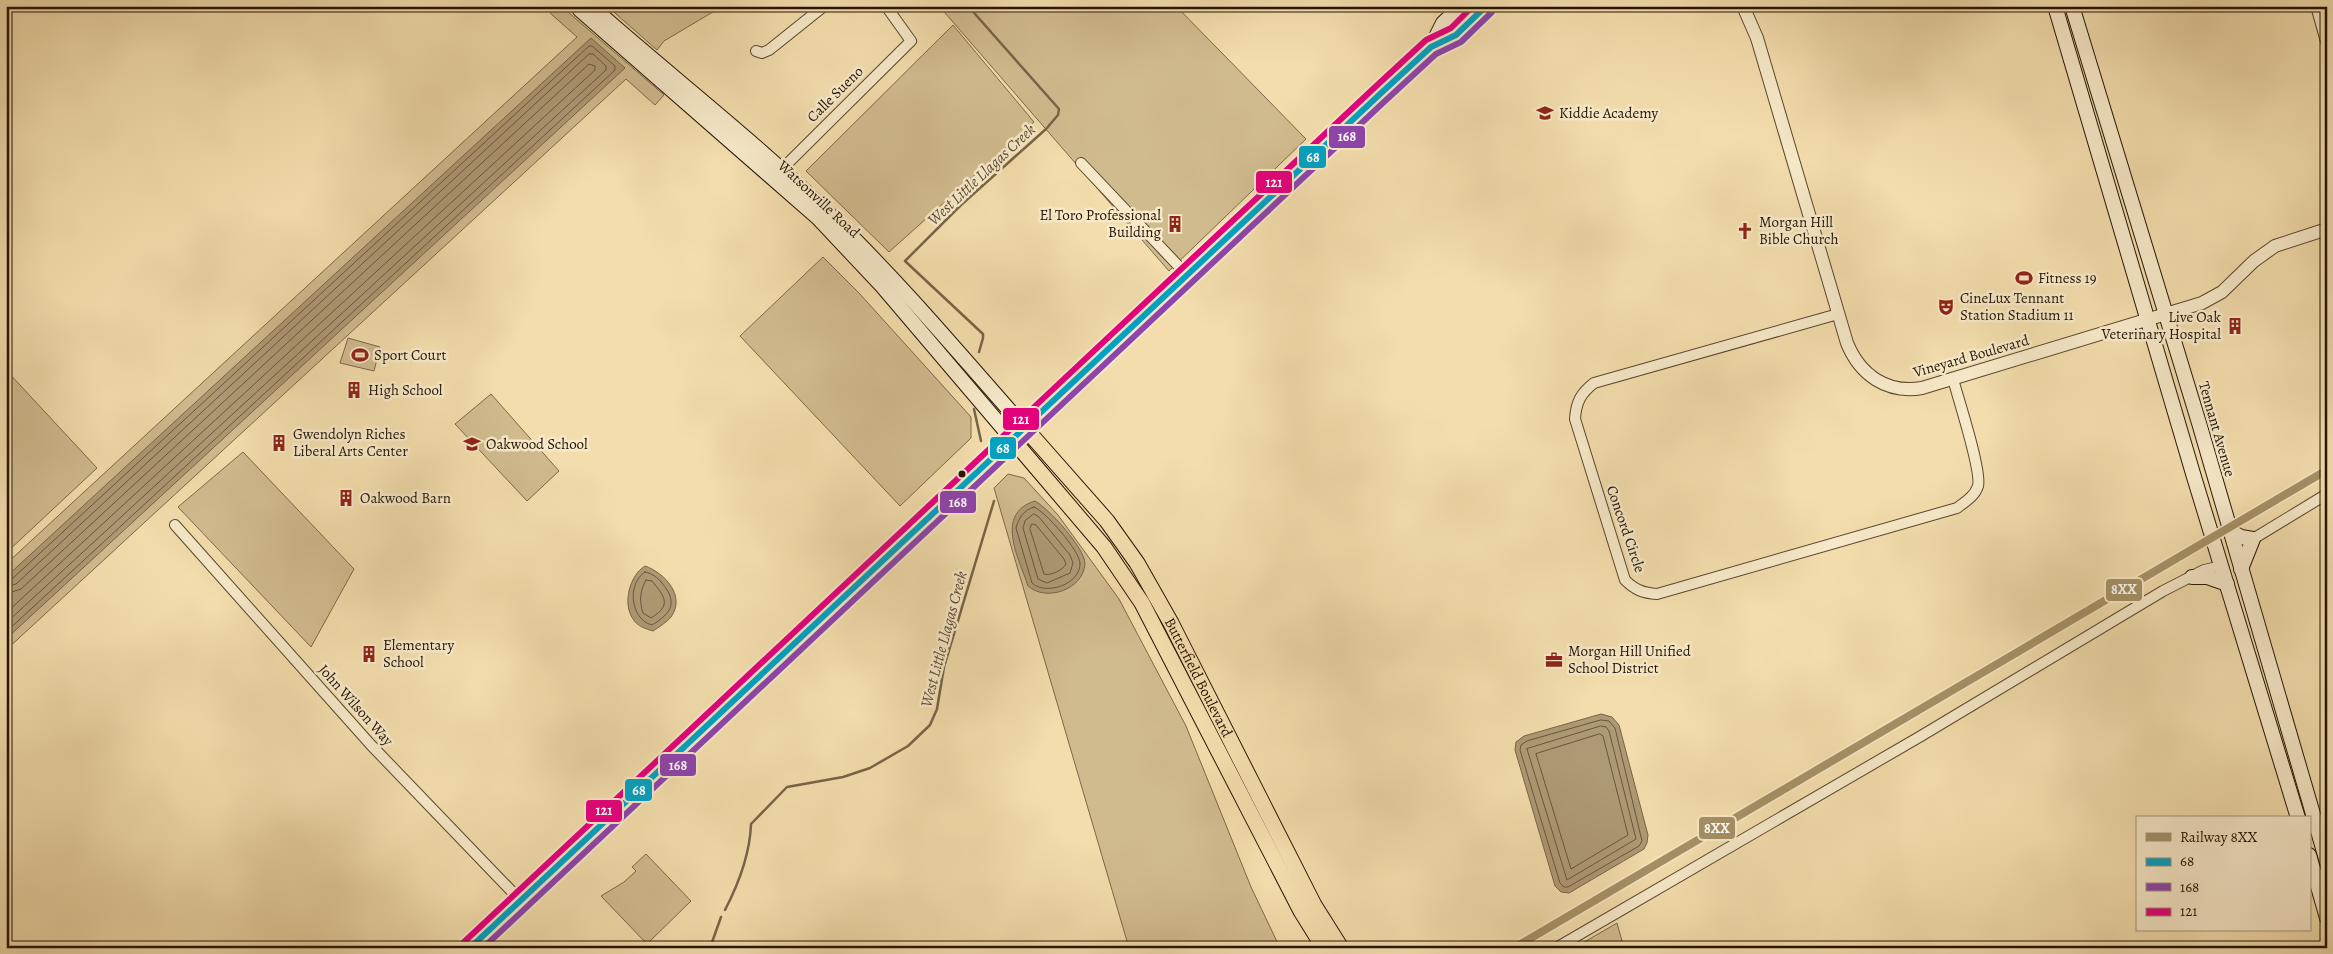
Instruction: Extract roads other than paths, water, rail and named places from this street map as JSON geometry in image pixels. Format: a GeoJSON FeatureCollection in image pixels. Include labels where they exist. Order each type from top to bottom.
{"type":"FeatureCollection","features":[{"type":"Feature","properties":{"kind":"main road","name":"Watsonville Road"},"geometry":{"type":"LineString","coordinates":[[579,6],[580,10],[601,22],[635,52],[850,251],[1013,440]]}},
{"type":"Feature","properties":{"kind":"main road","name":"Watsonville Road"},"geometry":{"type":"LineString","coordinates":[[591,6],[601,22]]}},
{"type":"Feature","properties":{"kind":"main road"},"geometry":{"type":"LineString","coordinates":[[1431,47],[1443,23],[1461,6]]}},
{"type":"Feature","properties":{"kind":"main road"},"geometry":{"type":"LineString","coordinates":[[470,948],[1431,47],[1456,35],[1486,6]]}},
{"type":"Feature","properties":{"kind":"main road"},"geometry":{"type":"LineString","coordinates":[[2055,6],[2194,477],[2297,816]]}},
{"type":"Feature","properties":{"kind":"main road","name":"Tennant Avenue"},"geometry":{"type":"LineString","coordinates":[[2072,6],[2218,490],[2327,862]]}},
{"type":"Feature","properties":{"kind":"main road","name":"Watsonville Road"},"geometry":{"type":"LineString","coordinates":[[635,52],[782,170],[877,262],[1025,428]]}},
{"type":"Feature","properties":{"kind":"main road","name":"Butterfield Boulevard"},"geometry":{"type":"LineString","coordinates":[[1025,428],[1106,521],[1137,563],[1171,623],[1303,884],[1341,948]]}},
{"type":"Feature","properties":{"kind":"main road","name":"Butterfield Boulevard"},"geometry":{"type":"LineString","coordinates":[[1013,440],[1104,547],[1142,603],[1301,911],[1324,948]]}},
{"type":"Feature","properties":{"kind":"main road"},"geometry":{"type":"LineString","coordinates":[[2186,450],[2191,450],[2195,453],[2202,467],[2211,468]]}},
{"type":"Feature","properties":{"kind":"main road"},"geometry":{"type":"LineString","coordinates":[[2194,477],[2202,475],[2211,490],[2218,490]]}},
{"type":"Feature","properties":{"kind":"main road"},"geometry":{"type":"LineString","coordinates":[[2230,531],[2240,538],[2253,539],[2241,568]]}},
{"type":"Feature","properties":{"kind":"main road"},"geometry":{"type":"LineString","coordinates":[[2222,566],[2229,568],[2236,585],[2247,591]]}},
{"type":"Feature","properties":{"kind":"main road"},"geometry":{"type":"LineString","coordinates":[[2192,577],[2207,577],[2227,584]]}},
{"type":"Feature","properties":{"kind":"main road"},"geometry":{"type":"LineString","coordinates":[[2270,723],[2284,718]]}},
{"type":"Feature","properties":{"kind":"main road"},"geometry":{"type":"LineString","coordinates":[[2310,858],[2327,918]]}},
{"type":"Feature","properties":{"kind":"street"},"geometry":{"type":"LineString","coordinates":[[756,51],[762,53],[769,50],[824,6]]}},
{"type":"Feature","properties":{"kind":"street","name":"Calle Sueno"},"geometry":{"type":"LineString","coordinates":[[782,170],[911,41],[886,6]]}},
{"type":"Feature","properties":{"kind":"street","name":"Vineyard Boulevard"},"geometry":{"type":"LineString","coordinates":[[1743,6],[1757,38],[1852,356],[1859,367],[1874,379],[1895,388],[1904,390],[1922,388],[2202,303],[2222,292],[2254,261],[2275,246],[2327,229]]}},
{"type":"Feature","properties":{"kind":"street"},"geometry":{"type":"LineString","coordinates":[[2316,6],[2327,45]]}},
{"type":"Feature","properties":{"kind":"street"},"geometry":{"type":"LineString","coordinates":[[1081,163],[1187,275]]}},
{"type":"Feature","properties":{"kind":"street","name":"Concord Circle"},"geometry":{"type":"LineString","coordinates":[[1838,314],[1594,383],[1582,392],[1576,406],[1575,419],[1625,580],[1634,589],[1657,594],[1956,508],[1970,499],[1978,486],[1978,470],[1953,379]]}},
{"type":"Feature","properties":{"kind":"street"},"geometry":{"type":"LineString","coordinates":[[2253,539],[2327,494]]}},
{"type":"Feature","properties":{"kind":"street","name":"John Wilson Way"},"geometry":{"type":"LineString","coordinates":[[175,525],[371,745],[520,900]]}},
{"type":"Feature","properties":{"kind":"street"},"geometry":{"type":"LineString","coordinates":[[1556,948],[1921,736],[2163,591],[2204,570],[2222,566]]}},
{"type":"Feature","properties":{"kind":"water"},"geometry":{"type":"Polygon","coordinates":[[[591,38],[625,68],[6,639],[6,577],[591,38]]]}},
{"type":"Feature","properties":{"kind":"water"},"geometry":{"type":"Polygon","coordinates":[[[1035,501],[1049,512],[1065,529],[1083,557],[1085,564],[1083,573],[1071,587],[1062,591],[1044,593],[1028,586],[1015,550],[1012,526],[1015,516],[1023,507],[1035,501]]]}},
{"type":"Feature","properties":{"kind":"water"},"geometry":{"type":"Polygon","coordinates":[[[645,566],[660,574],[666,580],[675,593],[676,601],[671,617],[653,631],[637,624],[628,605],[629,590],[635,576],[645,566]]]}},
{"type":"Feature","properties":{"kind":"water"},"geometry":{"type":"Polygon","coordinates":[[[1601,714],[1612,717],[1619,725],[1648,835],[1647,843],[1644,849],[1569,893],[1561,892],[1555,886],[1515,750],[1516,742],[1524,736],[1601,714]]]}},
{"type":"Feature","properties":{"kind":"waterway","name":"West Little Llagas Creek"},"geometry":{"type":"LineString","coordinates":[[968,6],[1059,109],[1058,115],[1046,129],[961,205],[905,261],[983,334],[979,352]]}},
{"type":"Feature","properties":{"kind":"waterway","name":"West Little Llagas Creek"},"geometry":{"type":"LineString","coordinates":[[974,409],[981,441]]}},
{"type":"Feature","properties":{"kind":"waterway","name":"West Little Llagas Creek"},"geometry":{"type":"LineString","coordinates":[[725,910],[743,868],[751,824],[787,787],[843,777],[870,768],[908,746],[930,725],[937,709],[944,667],[994,501]]}},
{"type":"Feature","properties":{"kind":"waterway","name":"West Little Llagas Creek"},"geometry":{"type":"LineString","coordinates":[[710,948],[721,917]]}},
{"type":"Feature","properties":{"kind":"rail line","name":"8XX"},"geometry":{"type":"LineString","coordinates":[[1514,948],[2327,470]]}},
{"type":"Feature","properties":{"kind":"place","name":"Kiddie Academy"},"geometry":{"type":"Point","coordinates":[1545,113]}},
{"type":"Feature","properties":{"kind":"place","name":"El Toro Professional Building"},"geometry":{"type":"Point","coordinates":[1175,224]}},
{"type":"Feature","properties":{"kind":"place","name":"Morgan Hill Bible Church"},"geometry":{"type":"Point","coordinates":[1745,231]}},
{"type":"Feature","properties":{"kind":"place","name":"Fitness 19"},"geometry":{"type":"Point","coordinates":[2024,278]}},
{"type":"Feature","properties":{"kind":"place","name":"CineLux Tennant Station Stadium 11"},"geometry":{"type":"Point","coordinates":[1946,307]}},
{"type":"Feature","properties":{"kind":"place","name":"Live Oak Veterinary Hospital"},"geometry":{"type":"Point","coordinates":[2235,326]}},
{"type":"Feature","properties":{"kind":"place","name":"Sport Court"},"geometry":{"type":"Point","coordinates":[360,355]}},
{"type":"Feature","properties":{"kind":"place","name":"High School"},"geometry":{"type":"Point","coordinates":[354,390]}},
{"type":"Feature","properties":{"kind":"place","name":"Gwendolyn Riches Liberal Arts Center"},"geometry":{"type":"Point","coordinates":[279,443]}},
{"type":"Feature","properties":{"kind":"place","name":"Oakwood School"},"geometry":{"type":"Point","coordinates":[472,444]}},
{"type":"Feature","properties":{"kind":"place","name":"Oakwood Barn"},"geometry":{"type":"Point","coordinates":[346,498]}},
{"type":"Feature","properties":{"kind":"place","name":"Elementary School"},"geometry":{"type":"Point","coordinates":[369,654]}},
{"type":"Feature","properties":{"kind":"place","name":"Morgan Hill Unified School District"},"geometry":{"type":"Point","coordinates":[1554,660]}}]}
